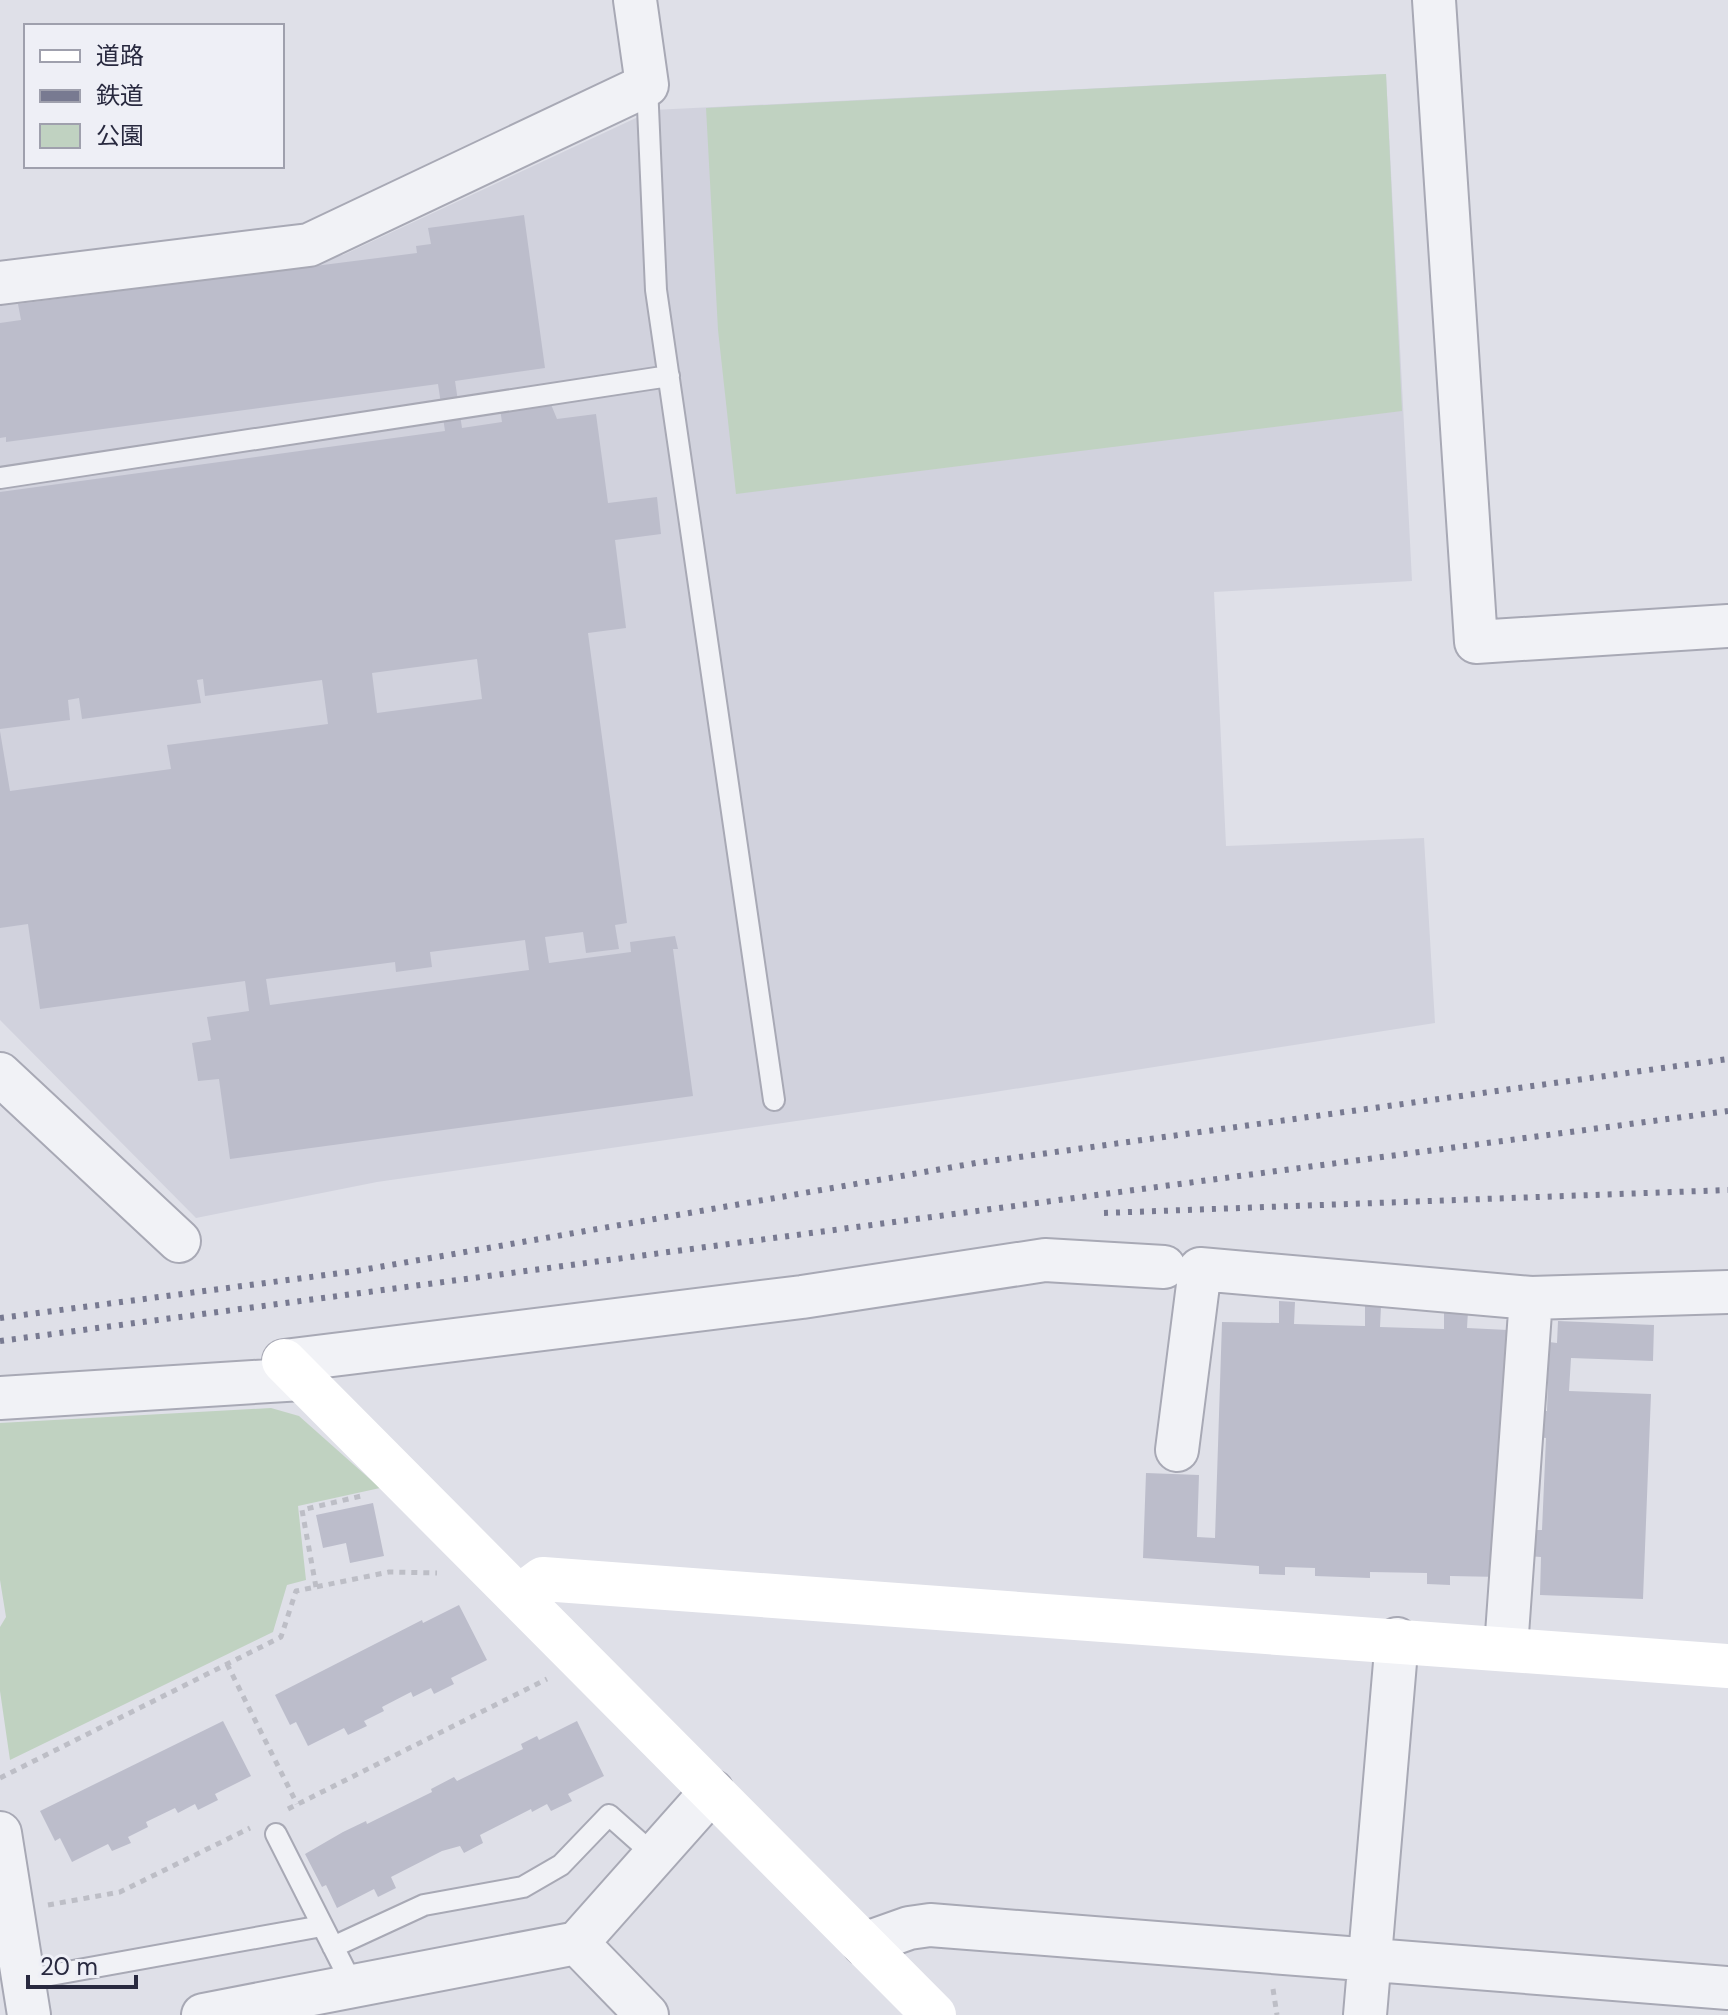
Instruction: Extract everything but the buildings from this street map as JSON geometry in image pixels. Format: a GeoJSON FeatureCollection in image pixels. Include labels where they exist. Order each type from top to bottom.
{"type":"FeatureCollection","features":[{"type":"Feature","properties":{"kind":"street"},"geometry":{"type":"LineString","coordinates":[[0,283],[309,245],[647,85],[635,0]]}},
{"type":"Feature","properties":{"kind":"street"},"geometry":{"type":"LineString","coordinates":[[1434,0],[1476,642],[1728,626]]}},
{"type":"Feature","properties":{"kind":"street"},"geometry":{"type":"LineString","coordinates":[[0,1074],[179,1241]]}},
{"type":"Feature","properties":{"kind":"street"},"geometry":{"type":"LineString","coordinates":[[0,1398],[293,1370],[1045,1260],[1164,1267]]}},
{"type":"Feature","properties":{"kind":"street"},"geometry":{"type":"LineString","coordinates":[[1177,1450],[1200,1269],[1531,1298],[1728,1292]]}},
{"type":"Feature","properties":{"kind":"street"},"geometry":{"type":"LineString","coordinates":[[1506,1648],[1531,1298]]}},
{"type":"Feature","properties":{"kind":"street"},"geometry":{"type":"LineString","coordinates":[[293,1370],[934,2015]]}},
{"type":"Feature","properties":{"kind":"street"},"geometry":{"type":"LineString","coordinates":[[520,1596],[543,1579],[1397,1639],[1728,1666]]}},
{"type":"Feature","properties":{"kind":"street"},"geometry":{"type":"LineString","coordinates":[[1365,2015],[1397,1639]]}},
{"type":"Feature","properties":{"kind":"street"},"geometry":{"type":"LineString","coordinates":[[203,2015],[577,1943],[712,1791]]}},
{"type":"Feature","properties":{"kind":"street"},"geometry":{"type":"LineString","coordinates":[[0,1833],[26,1998]]}},
{"type":"Feature","properties":{"kind":"street"},"geometry":{"type":"LineString","coordinates":[[864,1944],[909,1928],[930,1925],[1728,1988]]}},
{"type":"Feature","properties":{"kind":"street"},"geometry":{"type":"LineString","coordinates":[[577,1943],[647,2015]]}},
{"type":"Feature","properties":{"kind":"lane"},"geometry":{"type":"LineString","coordinates":[[647,85],[656,290],[774,1100]]}},
{"type":"Feature","properties":{"kind":"lane"},"geometry":{"type":"LineString","coordinates":[[0,478],[669,376]]}},
{"type":"Feature","properties":{"kind":"lane"},"geometry":{"type":"LineString","coordinates":[[333,1947],[424,1905],[523,1887],[561,1865],[609,1815],[654,1855]]}},
{"type":"Feature","properties":{"kind":"lane"},"geometry":{"type":"LineString","coordinates":[[277,1824],[322,1926],[353,1986]]}},
{"type":"Feature","properties":{"kind":"lane"},"geometry":{"type":"LineString","coordinates":[[26,1998],[322,1926]]}},
{"type":"Feature","properties":{"kind":"path"},"geometry":{"type":"LineString","coordinates":[[0,1778],[281,1637],[296,1591],[389,1572],[448,1573]]}},
{"type":"Feature","properties":{"kind":"path"},"geometry":{"type":"LineString","coordinates":[[227,1664],[297,1804]]}},
{"type":"Feature","properties":{"kind":"path"},"geometry":{"type":"LineString","coordinates":[[277,1824],[297,1804],[558,1674]]}},
{"type":"Feature","properties":{"kind":"path"},"geometry":{"type":"LineString","coordinates":[[12,1912],[120,1892],[255,1825]]}},
{"type":"Feature","properties":{"kind":"shaded area"},"geometry":{"type":"Polygon","coordinates":[[[1386,74],[1412,581],[1214,592],[1226,846],[1424,838],[1435,1023],[982,1094],[377,1182],[196,1218],[0,1020],[0,302],[343,255],[653,110],[1386,74]]]}},
{"type":"Feature","properties":{"kind":"green space"},"geometry":{"type":"Polygon","coordinates":[[[1386,74],[1402,411],[736,494],[718,330],[706,108],[1386,74]]]}},
{"type":"Feature","properties":{"kind":"green space"},"geometry":{"type":"Polygon","coordinates":[[[271,1408],[299,1416],[380,1488],[298,1506],[306,1580],[287,1585],[273,1632],[10,1760],[0,1691],[0,1627],[6,1617],[0,1580],[0,1423],[271,1408]]]}},
{"type":"Feature","properties":{"kind":"railway"},"geometry":{"type":"LineString","coordinates":[[0,1318],[356,1271],[976,1163],[1728,1059]]}},
{"type":"Feature","properties":{"kind":"railway"},"geometry":{"type":"LineString","coordinates":[[0,1341],[1728,1111]]}},
{"type":"Feature","properties":{"kind":"railway"},"geometry":{"type":"LineString","coordinates":[[1104,1213],[1728,1190]]}}]}
